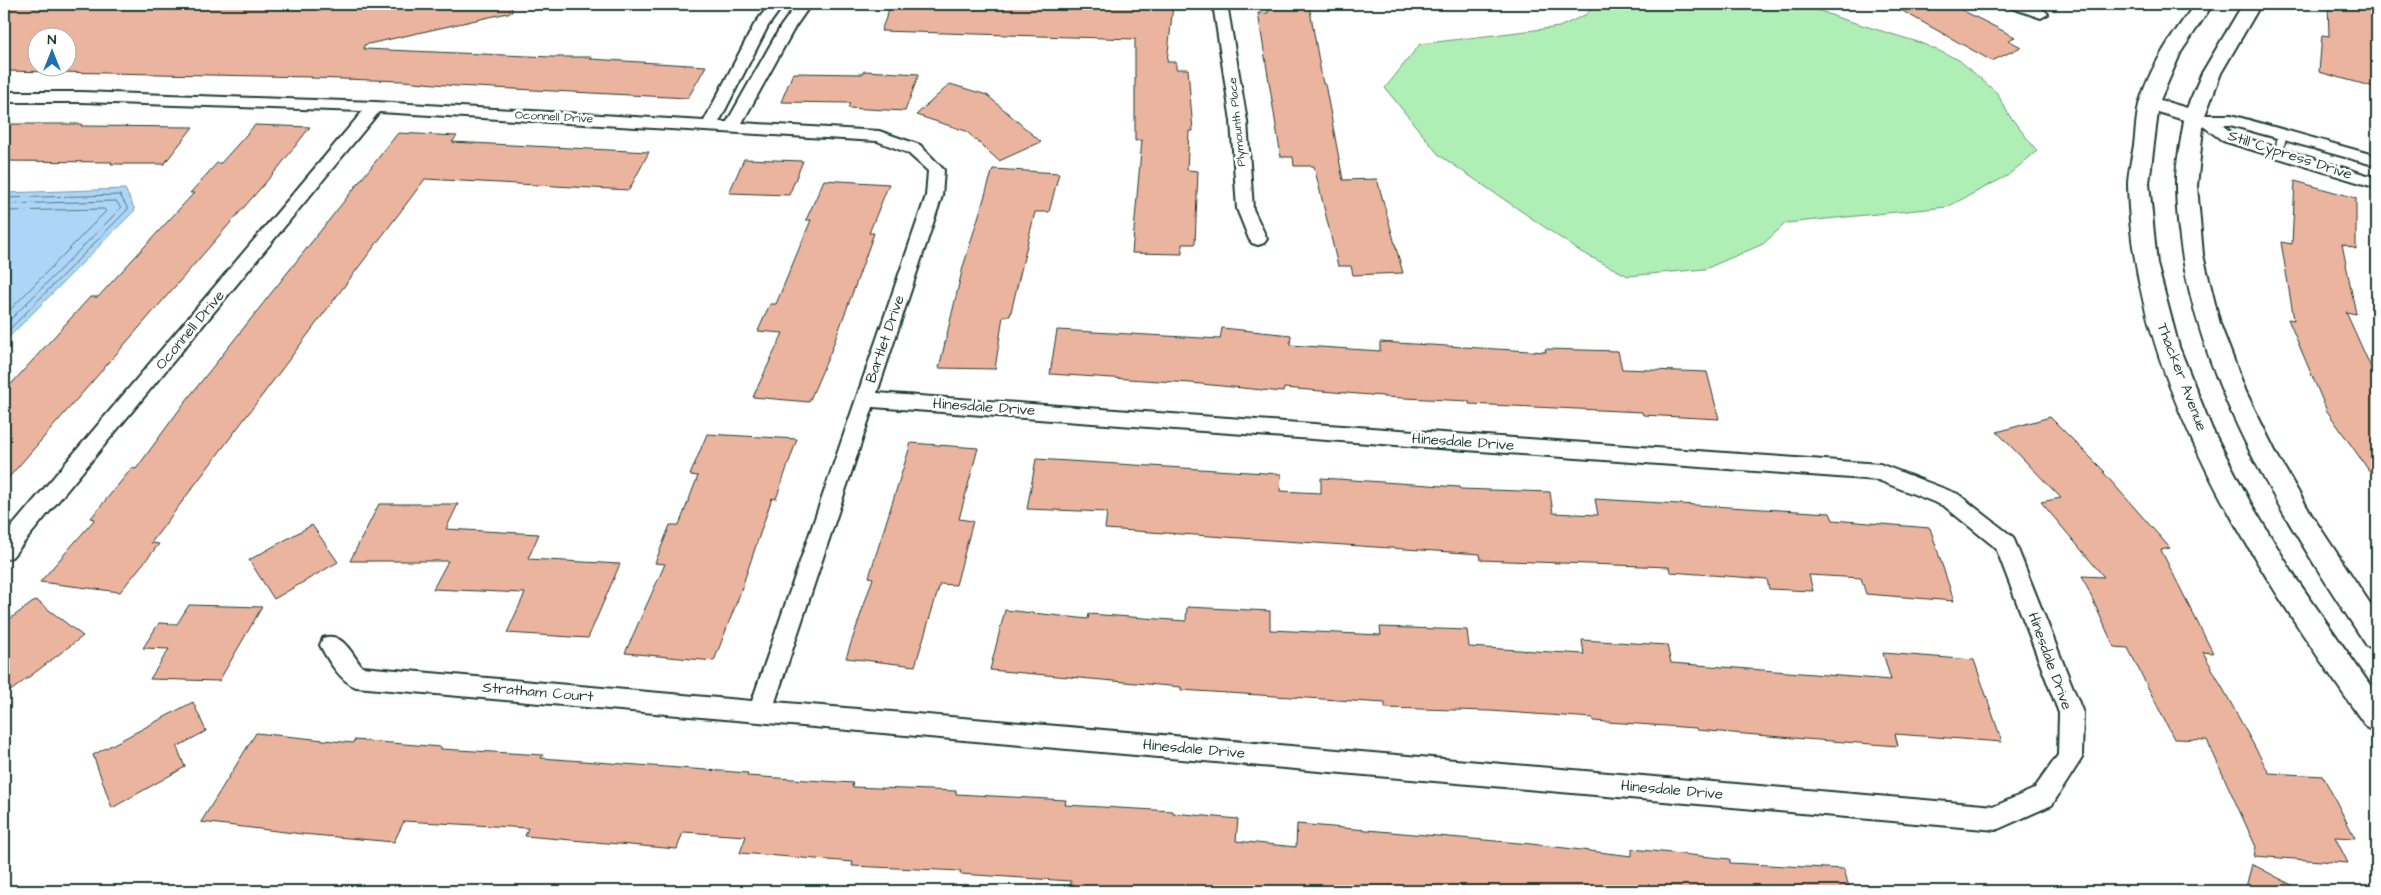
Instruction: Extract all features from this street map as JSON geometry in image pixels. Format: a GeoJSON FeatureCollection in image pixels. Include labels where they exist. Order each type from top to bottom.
{"type":"FeatureCollection","features":[{"type":"Feature","properties":{"kind":"street"},"geometry":{"type":"LineString","coordinates":[[709,126],[761,25],[777,4]]}},
{"type":"Feature","properties":{"kind":"street"},"geometry":{"type":"LineString","coordinates":[[732,127],[788,26],[804,4]]}},
{"type":"Feature","properties":{"kind":"street","name":"Plymounth Place"},"geometry":{"type":"LineString","coordinates":[[1220,4],[1239,120],[1245,209],[1258,239]]}},
{"type":"Feature","properties":{"kind":"street"},"geometry":{"type":"LineString","coordinates":[[2014,4],[2041,14]]}},
{"type":"Feature","properties":{"kind":"street","name":"Thacker Avenue"},"geometry":{"type":"LineString","coordinates":[[2204,4],[2183,33],[2158,80],[2150,103],[2139,157],[2139,193],[2144,257],[2157,311],[2180,378],[2206,441],[2238,505],[2330,653],[2377,719]]}},
{"type":"Feature","properties":{"kind":"street"},"geometry":{"type":"LineString","coordinates":[[2252,4],[2209,74],[2200,118],[2186,164],[2186,207],[2190,239],[2204,308],[2241,406],[2282,489],[2330,567],[2377,637]]}},
{"type":"Feature","properties":{"kind":"street","name":"Oconnell Drive"},"geometry":{"type":"LineString","coordinates":[[4,97],[81,97],[375,107],[732,127]]}},
{"type":"Feature","properties":{"kind":"street"},"geometry":{"type":"LineString","coordinates":[[2150,103],[2200,118]]}},
{"type":"Feature","properties":{"kind":"street","name":"Oconnell Drive"},"geometry":{"type":"LineString","coordinates":[[4,551],[375,107]]}},
{"type":"Feature","properties":{"kind":"street","name":"Still Cypress Drive"},"geometry":{"type":"LineString","coordinates":[[2200,118],[2231,120],[2377,161]]}},
{"type":"Feature","properties":{"kind":"street","name":"Still Cypress Drive"},"geometry":{"type":"LineString","coordinates":[[2200,118],[2229,138],[2377,183]]}},
{"type":"Feature","properties":{"kind":"street","name":"Bartlet Drive"},"geometry":{"type":"LineString","coordinates":[[732,127],[879,136],[914,149],[936,170],[934,196],[760,711]]}},
{"type":"Feature","properties":{"kind":"street","name":"Hinesdale Drive"},"geometry":{"type":"LineString","coordinates":[[760,711],[1996,818],[2043,797],[2070,758],[2070,713],[2005,543],[1951,500],[1880,472],[865,399]]}},
{"type":"Feature","properties":{"kind":"street","name":"Stratham Court"},"geometry":{"type":"LineString","coordinates":[[331,645],[356,677],[760,711]]}},
{"type":"Feature","properties":{"kind":"lane"},"geometry":{"type":"LineString","coordinates":[[2279,154],[2282,134]]}},
{"type":"Feature","properties":{"kind":"green space"},"geometry":{"type":"Polygon","coordinates":[[[1594,4],[1802,4],[1839,18],[1921,43],[1959,60],[1997,93],[2009,115],[2037,151],[2007,176],[1947,207],[1786,223],[1763,244],[1705,269],[1628,276],[1581,252],[1439,155],[1385,88],[1420,44],[1559,27],[1587,14],[1594,4]]]}},
{"type":"Feature","properties":{"kind":"water"},"geometry":{"type":"Polygon","coordinates":[[[125,189],[135,210],[4,342],[4,193],[125,189]]]}},
{"type":"Feature","properties":{"kind":"building"},"geometry":{"type":"Polygon","coordinates":[[[4,4],[511,4],[512,12],[364,45],[364,49],[592,57],[590,59],[706,66],[688,98],[312,77],[78,72],[78,28],[28,28],[28,71],[4,71],[4,4]]]}},
{"type":"Feature","properties":{"kind":"building"},"geometry":{"type":"Polygon","coordinates":[[[891,4],[1173,5],[1167,62],[1176,62],[1176,69],[1188,69],[1193,131],[1189,131],[1187,170],[1198,171],[1195,244],[1182,244],[1182,254],[1132,253],[1142,140],[1135,141],[1135,39],[881,31],[891,4]]]}},
{"type":"Feature","properties":{"kind":"building"},"geometry":{"type":"Polygon","coordinates":[[[1890,4],[1950,4],[2015,37],[2008,40],[2021,47],[1992,61],[1890,4]]]}},
{"type":"Feature","properties":{"kind":"building"},"geometry":{"type":"Polygon","coordinates":[[[2328,4],[2377,4],[2374,87],[2319,72],[2322,35],[2329,36],[2328,4]]]}},
{"type":"Feature","properties":{"kind":"building"},"geometry":{"type":"Polygon","coordinates":[[[1309,5],[1343,180],[1377,179],[1403,273],[1353,275],[1351,266],[1338,266],[1314,166],[1294,166],[1293,157],[1281,157],[1258,13],[1268,13],[1268,6],[1309,5]]]}},
{"type":"Feature","properties":{"kind":"building"},"geometry":{"type":"Polygon","coordinates":[[[864,71],[919,74],[905,111],[848,108],[850,103],[781,102],[793,73],[862,74],[864,71]]]}},
{"type":"Feature","properties":{"kind":"building"},"geometry":{"type":"Polygon","coordinates":[[[950,84],[987,95],[1041,142],[999,161],[966,131],[916,115],[950,84]]]}},
{"type":"Feature","properties":{"kind":"building"},"geometry":{"type":"Polygon","coordinates":[[[4,124],[193,127],[164,164],[111,164],[112,162],[4,161],[4,124]]]}},
{"type":"Feature","properties":{"kind":"building"},"geometry":{"type":"Polygon","coordinates":[[[255,125],[310,127],[279,167],[4,483],[4,392],[90,297],[98,297],[194,193],[190,193],[217,163],[221,163],[255,125]]]}},
{"type":"Feature","properties":{"kind":"building"},"geometry":{"type":"Polygon","coordinates":[[[398,133],[457,136],[452,142],[649,152],[629,190],[425,179],[151,543],[159,544],[120,592],[40,582],[95,519],[91,518],[132,468],[136,469],[185,402],[398,133]]]}},
{"type":"Feature","properties":{"kind":"building"},"geometry":{"type":"Polygon","coordinates":[[[744,159],[803,161],[789,195],[729,193],[744,159]]]}},
{"type":"Feature","properties":{"kind":"building"},"geometry":{"type":"Polygon","coordinates":[[[993,169],[1059,173],[1049,212],[1035,212],[1010,316],[1003,316],[995,369],[939,368],[963,267],[993,169]]]}},
{"type":"Feature","properties":{"kind":"building"},"geometry":{"type":"Polygon","coordinates":[[[824,180],[889,184],[869,233],[874,233],[854,289],[831,351],[809,402],[753,397],[783,333],[758,331],[770,304],[776,304],[811,220],[806,220],[824,180]]]}},
{"type":"Feature","properties":{"kind":"building"},"geometry":{"type":"Polygon","coordinates":[[[2295,181],[2356,198],[2356,249],[2342,244],[2356,314],[2346,312],[2377,381],[2377,482],[2327,411],[2288,319],[2294,320],[2281,242],[2292,244],[2295,181]]]}},
{"type":"Feature","properties":{"kind":"building"},"geometry":{"type":"Polygon","coordinates":[[[1222,328],[1291,335],[1290,345],[1380,351],[1380,342],[1546,352],[1545,349],[1618,351],[1622,369],[1707,372],[1719,419],[1643,415],[1642,412],[1469,404],[1469,401],[1383,397],[1284,388],[1283,392],[1191,383],[1050,374],[1057,330],[1220,339],[1222,328]]]}},
{"type":"Feature","properties":{"kind":"building"},"geometry":{"type":"Polygon","coordinates":[[[2050,417],[2105,472],[2103,472],[2170,548],[2161,550],[2213,653],[2203,652],[2269,773],[2323,776],[2355,838],[2335,837],[2348,863],[2254,856],[2256,847],[2207,740],[2174,739],[2128,648],[2114,647],[2082,576],[2104,577],[2041,502],[2061,498],[1997,432],[2050,417]]]}},
{"type":"Feature","properties":{"kind":"building"},"geometry":{"type":"Polygon","coordinates":[[[707,434],[797,439],[776,499],[772,498],[738,599],[714,661],[625,653],[665,564],[655,563],[670,525],[679,525],[698,476],[690,475],[707,434]]]}},
{"type":"Feature","properties":{"kind":"building"},"geometry":{"type":"Polygon","coordinates":[[[911,443],[978,448],[959,519],[973,521],[956,585],[940,584],[915,666],[846,658],[873,578],[869,577],[911,443]]]}},
{"type":"Feature","properties":{"kind":"building"},"geometry":{"type":"Polygon","coordinates":[[[1036,459],[1281,474],[1280,491],[1321,493],[1321,478],[1459,487],[1460,489],[1550,492],[1553,513],[1598,515],[1595,499],[1830,513],[1833,520],[1930,528],[1954,601],[1866,594],[1861,578],[1809,575],[1813,591],[1769,589],[1767,579],[1670,572],[1669,567],[1481,560],[1480,554],[1105,529],[1107,512],[1027,509],[1036,459]]]}},
{"type":"Feature","properties":{"kind":"building"},"geometry":{"type":"Polygon","coordinates":[[[379,504],[458,504],[446,529],[539,534],[528,559],[620,564],[588,638],[507,633],[525,593],[433,589],[448,561],[350,561],[379,504]]]}},
{"type":"Feature","properties":{"kind":"building"},"geometry":{"type":"Polygon","coordinates":[[[312,525],[338,562],[274,599],[249,560],[312,525]]]}},
{"type":"Feature","properties":{"kind":"building"},"geometry":{"type":"Polygon","coordinates":[[[36,600],[83,636],[4,696],[4,623],[36,600]]]}},
{"type":"Feature","properties":{"kind":"building"},"geometry":{"type":"Polygon","coordinates":[[[189,605],[262,607],[219,681],[150,679],[169,649],[143,648],[159,623],[177,624],[189,605]]]}},
{"type":"Feature","properties":{"kind":"building"},"geometry":{"type":"Polygon","coordinates":[[[1187,607],[1270,611],[1270,630],[1381,635],[1380,627],[1467,630],[1469,647],[1584,654],[1582,640],[1667,645],[1671,663],[1891,680],[1883,653],[1974,660],[2002,742],[1895,734],[1898,746],[1593,721],[1593,718],[1490,711],[1385,708],[1385,703],[1181,690],[1181,687],[990,670],[1005,610],[1088,619],[1089,614],[1186,621],[1187,607]]]}},
{"type":"Feature","properties":{"kind":"building"},"geometry":{"type":"Polygon","coordinates":[[[193,702],[206,731],[177,747],[185,767],[112,808],[93,755],[193,702]]]}},
{"type":"Feature","properties":{"kind":"building"},"geometry":{"type":"Polygon","coordinates":[[[256,733],[353,743],[354,740],[441,747],[441,749],[543,755],[541,758],[748,773],[747,776],[853,783],[852,787],[956,791],[956,794],[1066,800],[1065,805],[1173,811],[1173,813],[1238,819],[1236,841],[1296,847],[1297,824],[1531,844],[1632,856],[1632,849],[1730,859],[1730,863],[1844,869],[1850,891],[1110,891],[1070,889],[1071,881],[960,874],[961,871],[852,866],[853,862],[740,853],[746,836],[683,832],[677,849],[525,836],[528,828],[404,821],[394,842],[302,834],[201,822],[256,733]]]}},
{"type":"Feature","properties":{"kind":"building"},"geometry":{"type":"Polygon","coordinates":[[[2252,864],[2303,891],[2245,891],[2252,864]]]}}]}
